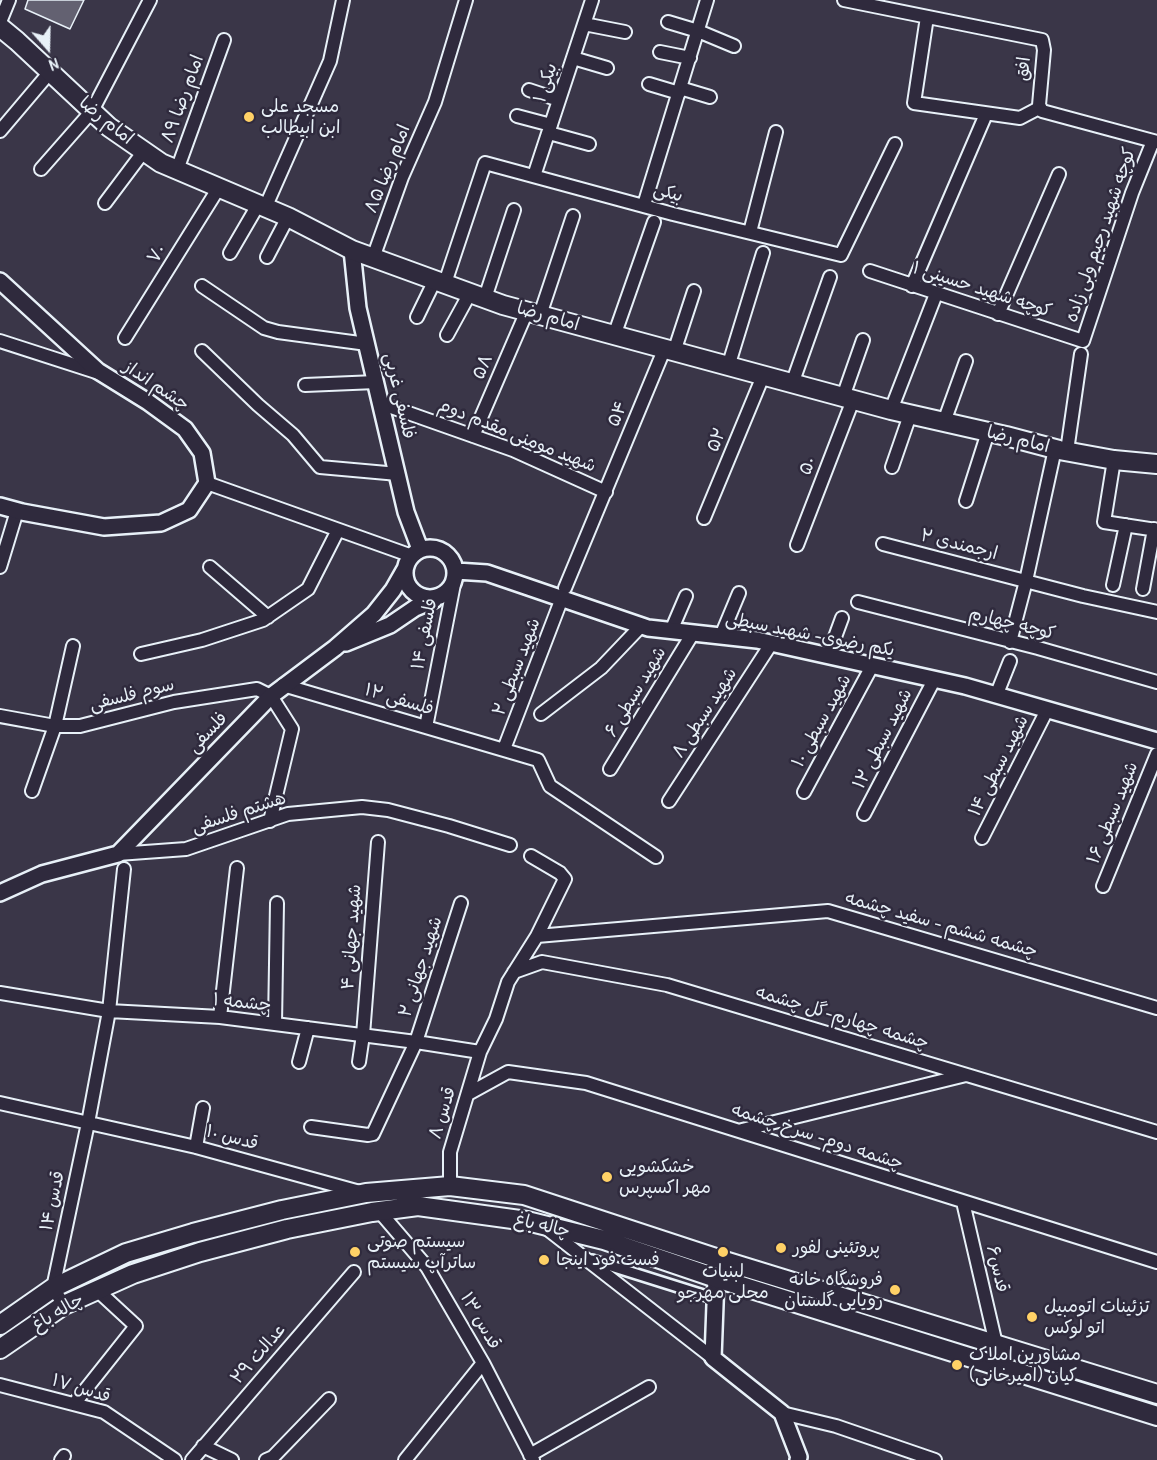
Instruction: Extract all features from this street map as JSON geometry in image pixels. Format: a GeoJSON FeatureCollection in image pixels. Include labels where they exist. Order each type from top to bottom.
{"type":"FeatureCollection","features":[{"type":"Feature","properties":{"kind":"main road","name":"امام رضا"},"geometry":{"type":"LineString","coordinates":[[0,27],[109,127],[161,163],[288,217],[352,250],[373,258],[478,296],[534,313],[848,399],[1061,450],[1114,460],[1157,464]]}},
{"type":"Feature","properties":{"kind":"main road","name":"چاله باغ"},"geometry":{"type":"LineString","coordinates":[[0,1324],[53,1288],[126,1253],[282,1210],[366,1193],[450,1186],[524,1196],[611,1222],[728,1262],[1157,1394]]}},
{"type":"Feature","properties":{"kind":"main road","name":"چاله باغ"},"geometry":{"type":"LineString","coordinates":[[0,1350],[64,1305],[133,1274],[200,1252],[287,1229],[379,1211],[418,1206],[490,1214],[604,1240],[716,1278],[1157,1416]]}},
{"type":"Feature","properties":{"kind":"street"},"geometry":{"type":"LineString","coordinates":[[0,22],[9,0]]}},
{"type":"Feature","properties":{"kind":"street"},"geometry":{"type":"LineString","coordinates":[[41,169],[92,111],[150,0]]}},
{"type":"Feature","properties":{"kind":"street"},"geometry":{"type":"LineString","coordinates":[[230,253],[261,206],[330,62],[343,0]]}},
{"type":"Feature","properties":{"kind":"street","name":"امام رضا ۸۵"},"geometry":{"type":"LineString","coordinates":[[373,258],[402,177],[437,95],[466,0]]}},
{"type":"Feature","properties":{"kind":"street","name":"۱ بیکی"},"geometry":{"type":"LineString","coordinates":[[534,176],[592,0]]}},
{"type":"Feature","properties":{"kind":"street"},"geometry":{"type":"LineString","coordinates":[[644,205],[707,0]]}},
{"type":"Feature","properties":{"kind":"street","name":"افق"},"geometry":{"type":"LineString","coordinates":[[844,0],[1042,40],[1044,50],[1039,108],[1042,111],[1155,142]]}},
{"type":"Feature","properties":{"kind":"street"},"geometry":{"type":"LineString","coordinates":[[927,17],[914,103],[1020,118],[1039,108]]}},
{"type":"Feature","properties":{"kind":"street"},"geometry":{"type":"LineString","coordinates":[[668,22],[698,30],[734,46]]}},
{"type":"Feature","properties":{"kind":"street"},"geometry":{"type":"LineString","coordinates":[[584,24],[626,32]]}},
{"type":"Feature","properties":{"kind":"street","name":"امام رضا ۸۹"},"geometry":{"type":"LineString","coordinates":[[177,170],[224,40]]}},
{"type":"Feature","properties":{"kind":"street"},"geometry":{"type":"LineString","coordinates":[[660,52],[690,58]]}},
{"type":"Feature","properties":{"kind":"street"},"geometry":{"type":"LineString","coordinates":[[573,58],[607,68]]}},
{"type":"Feature","properties":{"kind":"street"},"geometry":{"type":"LineString","coordinates":[[0,131],[50,72]]}},
{"type":"Feature","properties":{"kind":"street"},"geometry":{"type":"LineString","coordinates":[[649,84],[710,97]]}},
{"type":"Feature","properties":{"kind":"street"},"geometry":{"type":"LineString","coordinates":[[529,90],[559,100]]}},
{"type":"Feature","properties":{"kind":"street"},"geometry":{"type":"LineString","coordinates":[[912,286],[986,114]]}},
{"type":"Feature","properties":{"kind":"street"},"geometry":{"type":"LineString","coordinates":[[517,116],[589,144]]}},
{"type":"Feature","properties":{"kind":"street"},"geometry":{"type":"LineString","coordinates":[[750,232],[776,132]]}},
{"type":"Feature","properties":{"kind":"street","name":"کوچه شهید رحیم ولی زاده"},"geometry":{"type":"LineString","coordinates":[[1083,341],[1132,193],[1155,142]]}},
{"type":"Feature","properties":{"kind":"street","name":"بیکی"},"geometry":{"type":"LineString","coordinates":[[440,282],[485,164],[673,214],[841,255],[895,144]]}},
{"type":"Feature","properties":{"kind":"street"},"geometry":{"type":"LineString","coordinates":[[105,203],[144,152]]}},
{"type":"Feature","properties":{"kind":"street"},"geometry":{"type":"LineString","coordinates":[[998,314],[1059,174]]}},
{"type":"Feature","properties":{"kind":"street","name":"۷۰"},"geometry":{"type":"LineString","coordinates":[[126,338],[218,189]]}},
{"type":"Feature","properties":{"kind":"street"},"geometry":{"type":"LineString","coordinates":[[447,335],[478,296],[514,210]]}},
{"type":"Feature","properties":{"kind":"street","name":"۵۸"},"geometry":{"type":"LineString","coordinates":[[473,436],[534,313],[573,216]]}},
{"type":"Feature","properties":{"kind":"street"},"geometry":{"type":"LineString","coordinates":[[267,257],[288,217]]}},
{"type":"Feature","properties":{"kind":"street"},"geometry":{"type":"LineString","coordinates":[[614,336],[654,222]]}},
{"type":"Feature","properties":{"kind":"street","name":"فلسفی غربی"},"geometry":{"type":"LineString","coordinates":[[352,250],[358,308],[398,474],[412,558]]}},
{"type":"Feature","properties":{"kind":"street"},"geometry":{"type":"LineString","coordinates":[[728,367],[764,253]]}},
{"type":"Feature","properties":{"kind":"street","name":"کوچه شهید حسینی ۱"},"geometry":{"type":"LineString","coordinates":[[870,271],[1083,341]]}},
{"type":"Feature","properties":{"kind":"street"},"geometry":{"type":"LineString","coordinates":[[792,384],[830,277]]}},
{"type":"Feature","properties":{"kind":"street","name":"چشم انداز"},"geometry":{"type":"LineString","coordinates":[[0,281],[34,314],[106,376],[148,402],[185,429],[201,453],[207,483]]}},
{"type":"Feature","properties":{"kind":"street"},"geometry":{"type":"LineString","coordinates":[[417,317],[440,282]]}},
{"type":"Feature","properties":{"kind":"street"},"geometry":{"type":"LineString","coordinates":[[202,286],[264,328],[278,332],[367,344]]}},
{"type":"Feature","properties":{"kind":"street","name":"۵۴"},"geometry":{"type":"LineString","coordinates":[[564,593],[694,291]]}},
{"type":"Feature","properties":{"kind":"street"},"geometry":{"type":"LineString","coordinates":[[891,410],[936,294]]}},
{"type":"Feature","properties":{"kind":"street","name":"۵۰"},"geometry":{"type":"LineString","coordinates":[[797,545],[848,399],[863,340]]}},
{"type":"Feature","properties":{"kind":"street"},"geometry":{"type":"LineString","coordinates":[[0,341],[106,376]]}},
{"type":"Feature","properties":{"kind":"street"},"geometry":{"type":"LineString","coordinates":[[202,351],[293,435],[321,467],[398,474]]}},
{"type":"Feature","properties":{"kind":"street"},"geometry":{"type":"LineString","coordinates":[[1010,642],[1061,450],[1081,354]]}},
{"type":"Feature","properties":{"kind":"street"},"geometry":{"type":"LineString","coordinates":[[944,422],[966,361]]}},
{"type":"Feature","properties":{"kind":"street","name":"۵۲"},"geometry":{"type":"LineString","coordinates":[[704,518],[763,376]]}},
{"type":"Feature","properties":{"kind":"street"},"geometry":{"type":"LineString","coordinates":[[305,385],[376,382]]}},
{"type":"Feature","properties":{"kind":"street","name":"شهید مومنی مقدم دوم"},"geometry":{"type":"LineString","coordinates":[[380,404],[513,450],[606,492]]}},
{"type":"Feature","properties":{"kind":"street"},"geometry":{"type":"LineString","coordinates":[[892,467],[910,415]]}},
{"type":"Feature","properties":{"kind":"street"},"geometry":{"type":"LineString","coordinates":[[966,501],[987,432]]}},
{"type":"Feature","properties":{"kind":"street"},"geometry":{"type":"LineString","coordinates":[[1114,460],[1104,522],[1156,530],[1143,589]]}},
{"type":"Feature","properties":{"kind":"street"},"geometry":{"type":"LineString","coordinates":[[0,506],[104,527],[161,523],[189,510],[207,483],[412,558]]}},
{"type":"Feature","properties":{"kind":"street"},"geometry":{"type":"LineString","coordinates":[[0,567],[17,511]]}},
{"type":"Feature","properties":{"kind":"street"},"geometry":{"type":"LineString","coordinates":[[1113,585],[1126,525]]}},
{"type":"Feature","properties":{"kind":"street"},"geometry":{"type":"LineString","coordinates":[[141,654],[202,640],[268,617],[308,589],[338,530]]}},
{"type":"Feature","properties":{"kind":"street","name":"۲ ارجمندی"},"geometry":{"type":"LineString","coordinates":[[884,544],[1083,596],[1157,612]]}},
{"type":"Feature","properties":{"kind":"street"},"geometry":{"type":"LineString","coordinates":[[431,547],[442,550],[452,559],[455,578],[440,597],[415,608],[390,626],[335,648],[374,614],[393,590],[412,558],[431,547]]}},
{"type":"Feature","properties":{"kind":"street"},"geometry":{"type":"LineString","coordinates":[[412,558],[406,583],[413,593],[422,598],[440,597]]}},
{"type":"Feature","properties":{"kind":"street"},"geometry":{"type":"LineString","coordinates":[[210,567],[268,617]]}},
{"type":"Feature","properties":{"kind":"street","name":"یکم رضوی- شهید سبطی"},"geometry":{"type":"LineString","coordinates":[[455,578],[487,573],[564,593],[641,626],[771,644],[828,656],[996,696],[1157,741]]}},
{"type":"Feature","properties":{"kind":"street","name":"۱۴ فلسفی"},"geometry":{"type":"LineString","coordinates":[[426,727],[455,578]]}},
{"type":"Feature","properties":{"kind":"street","name":"۲ شهید سبطی"},"geometry":{"type":"LineString","coordinates":[[504,749],[564,593]]}},
{"type":"Feature","properties":{"kind":"street"},"geometry":{"type":"LineString","coordinates":[[721,636],[740,593]]}},
{"type":"Feature","properties":{"kind":"street"},"geometry":{"type":"LineString","coordinates":[[671,631],[686,596]]}},
{"type":"Feature","properties":{"kind":"street","name":"کوچه چهارم"},"geometry":{"type":"LineString","coordinates":[[858,602],[1157,682]]}},
{"type":"Feature","properties":{"kind":"street"},"geometry":{"type":"LineString","coordinates":[[828,656],[842,618]]}},
{"type":"Feature","properties":{"kind":"street"},"geometry":{"type":"LineString","coordinates":[[541,714],[601,668],[641,626]]}},
{"type":"Feature","properties":{"kind":"street","name":"۶ شهید سبطی"},"geometry":{"type":"LineString","coordinates":[[610,769],[693,633]]}},
{"type":"Feature","properties":{"kind":"street","name":"۸ شهید سبطی"},"geometry":{"type":"LineString","coordinates":[[669,801],[771,644]]}},
{"type":"Feature","properties":{"kind":"street"},"geometry":{"type":"LineString","coordinates":[[32,791],[56,726],[73,646]]}},
{"type":"Feature","properties":{"kind":"street","name":"فلسفی"},"geometry":{"type":"LineString","coordinates":[[118,854],[277,691],[335,648]]}},
{"type":"Feature","properties":{"kind":"street"},"geometry":{"type":"LineString","coordinates":[[996,696],[1010,661]]}},
{"type":"Feature","properties":{"kind":"street","name":"۱۰ شهید سبطی"},"geometry":{"type":"LineString","coordinates":[[804,792],[872,666]]}},
{"type":"Feature","properties":{"kind":"street","name":"۱۲ شهید سبطی"},"geometry":{"type":"LineString","coordinates":[[864,814],[934,680]]}},
{"type":"Feature","properties":{"kind":"street","name":"سوم فلسفی"},"geometry":{"type":"LineString","coordinates":[[4,717],[56,726],[80,726],[174,702],[257,689],[277,691]]}},
{"type":"Feature","properties":{"kind":"street"},"geometry":{"type":"LineString","coordinates":[[270,821],[292,729],[277,691]]}},
{"type":"Feature","properties":{"kind":"street","name":"۱۲ فلسفی"},"geometry":{"type":"LineString","coordinates":[[277,691],[426,727],[537,760],[550,786],[656,857]]}},
{"type":"Feature","properties":{"kind":"street","name":"شهید سبطی ۱۴"},"geometry":{"type":"LineString","coordinates":[[982,838],[1047,710]]}},
{"type":"Feature","properties":{"kind":"street"},"geometry":{"type":"LineString","coordinates":[[0,729],[4,717]]}},
{"type":"Feature","properties":{"kind":"street","name":"شهید سبطی ۱۶"},"geometry":{"type":"LineString","coordinates":[[1103,886],[1157,754]]}},
{"type":"Feature","properties":{"kind":"street","name":"هشتم فلسفی"},"geometry":{"type":"LineString","coordinates":[[118,854],[186,849],[288,814],[362,807],[388,810],[510,845]]}},
{"type":"Feature","properties":{"kind":"street","name":"۴ شهید جهانی"},"geometry":{"type":"LineString","coordinates":[[359,1062],[378,842]]}},
{"type":"Feature","properties":{"kind":"street"},"geometry":{"type":"LineString","coordinates":[[0,894],[42,874],[118,854]]}},
{"type":"Feature","properties":{"kind":"street"},"geometry":{"type":"LineString","coordinates":[[514,972],[537,936],[565,879],[560,873],[531,856]]}},
{"type":"Feature","properties":{"kind":"street","name":"قدس ۱۴"},"geometry":{"type":"LineString","coordinates":[[53,1288],[109,1011],[124,868]]}},
{"type":"Feature","properties":{"kind":"street"},"geometry":{"type":"LineString","coordinates":[[220,1017],[237,868]]}},
{"type":"Feature","properties":{"kind":"street"},"geometry":{"type":"LineString","coordinates":[[275,1024],[277,903]]}},
{"type":"Feature","properties":{"kind":"street","name":"۲ شهید جهانی"},"geometry":{"type":"LineString","coordinates":[[311,1127],[373,1134],[416,1041],[460,903]]}},
{"type":"Feature","properties":{"kind":"street","name":"چشمه ششم - سفید چشمه"},"geometry":{"type":"LineString","coordinates":[[537,936],[828,911],[1157,1008]]}},
{"type":"Feature","properties":{"kind":"street","name":"چشمه چهارم-گل چشمه"},"geometry":{"type":"LineString","coordinates":[[514,972],[542,962],[668,985],[1157,1132]]}},
{"type":"Feature","properties":{"kind":"street","name":"قدس ۸"},"geometry":{"type":"LineString","coordinates":[[450,1186],[450,1152],[480,1052],[514,972]]}},
{"type":"Feature","properties":{"kind":"street","name":"چشمه ۱"},"geometry":{"type":"LineString","coordinates":[[0,993],[109,1011],[220,1017],[416,1041],[480,1052]]}},
{"type":"Feature","properties":{"kind":"street"},"geometry":{"type":"LineString","coordinates":[[299,1062],[308,1028]]}},
{"type":"Feature","properties":{"kind":"street","name":"چشمه دوم- سرخ چشمه"},"geometry":{"type":"LineString","coordinates":[[468,1094],[508,1072],[586,1083],[1157,1262]]}},
{"type":"Feature","properties":{"kind":"street"},"geometry":{"type":"LineString","coordinates":[[740,1131],[968,1075]]}},
{"type":"Feature","properties":{"kind":"street","name":"قدس ۱۰"},"geometry":{"type":"LineString","coordinates":[[0,1103],[196,1147],[366,1193]]}},
{"type":"Feature","properties":{"kind":"street"},"geometry":{"type":"LineString","coordinates":[[196,1147],[203,1108]]}},
{"type":"Feature","properties":{"kind":"street","name":"قدس۶"},"geometry":{"type":"LineString","coordinates":[[963,1202],[996,1344]]}},
{"type":"Feature","properties":{"kind":"street","name":"قدس ۱۳"},"geometry":{"type":"LineString","coordinates":[[379,1211],[427,1267],[483,1363],[531,1458]]}},
{"type":"Feature","properties":{"kind":"street"},"geometry":{"type":"LineString","coordinates":[[543,1225],[782,1413],[836,1426],[935,1460]]}},
{"type":"Feature","properties":{"kind":"street"},"geometry":{"type":"LineString","coordinates":[[581,1257],[716,1299]]}},
{"type":"Feature","properties":{"kind":"street","name":"عدالت ۲۹"},"geometry":{"type":"LineString","coordinates":[[192,1460],[354,1272]]}},
{"type":"Feature","properties":{"kind":"street"},"geometry":{"type":"LineString","coordinates":[[713,1358],[716,1278]]}},
{"type":"Feature","properties":{"kind":"street"},"geometry":{"type":"LineString","coordinates":[[53,1288],[64,1305]]}},
{"type":"Feature","properties":{"kind":"street"},"geometry":{"type":"LineString","coordinates":[[74,1404],[136,1326],[97,1290]]}},
{"type":"Feature","properties":{"kind":"street"},"geometry":{"type":"LineString","coordinates":[[405,1460],[483,1363]]}},
{"type":"Feature","properties":{"kind":"street","name":"قدس ۱۷"},"geometry":{"type":"LineString","coordinates":[[0,1385],[104,1412],[176,1460]]}},
{"type":"Feature","properties":{"kind":"street"},"geometry":{"type":"LineString","coordinates":[[531,1458],[649,1387]]}},
{"type":"Feature","properties":{"kind":"street"},"geometry":{"type":"LineString","coordinates":[[266,1460],[273,1457],[329,1399]]}},
{"type":"Feature","properties":{"kind":"street"},"geometry":{"type":"LineString","coordinates":[[782,1413],[799,1457],[798,1460]]}},
{"type":"Feature","properties":{"kind":"street"},"geometry":{"type":"LineString","coordinates":[[203,1446],[232,1460]]}},
{"type":"Feature","properties":{"kind":"building"},"geometry":{"type":"Polygon","coordinates":[[[28,0],[84,0],[70,29],[25,9],[28,0]]]}},
{"type":"Feature","properties":{"kind":"place","name":"مسجد علی ابن ابیطالب"},"geometry":{"type":"Point","coordinates":[249,117]}},
{"type":"Feature","properties":{"kind":"place","name":"خشکشویی مهر اکسپرس"},"geometry":{"type":"Point","coordinates":[607,1177]}},
{"type":"Feature","properties":{"kind":"place","name":"پروتئینی لفور"},"geometry":{"type":"Point","coordinates":[781,1248]}},
{"type":"Feature","properties":{"kind":"place","name":"سیستم صوتی ساترآپ سیستم"},"geometry":{"type":"Point","coordinates":[355,1252]}},
{"type":"Feature","properties":{"kind":"place","name":"لبنیات محلی مهرجو"},"geometry":{"type":"Point","coordinates":[723,1252]}},
{"type":"Feature","properties":{"kind":"place","name":"فست فود اينجا"},"geometry":{"type":"Point","coordinates":[544,1260]}},
{"type":"Feature","properties":{"kind":"place","name":"فروشگاه خانه رویایی گلستان"},"geometry":{"type":"Point","coordinates":[895,1290]}},
{"type":"Feature","properties":{"kind":"place","name":"تزئینات اتومبیل اتو لوکس"},"geometry":{"type":"Point","coordinates":[1032,1317]}},
{"type":"Feature","properties":{"kind":"place","name":"مشاورین املاک کیان (امیرخانی)"},"geometry":{"type":"Point","coordinates":[957,1365]}}]}
